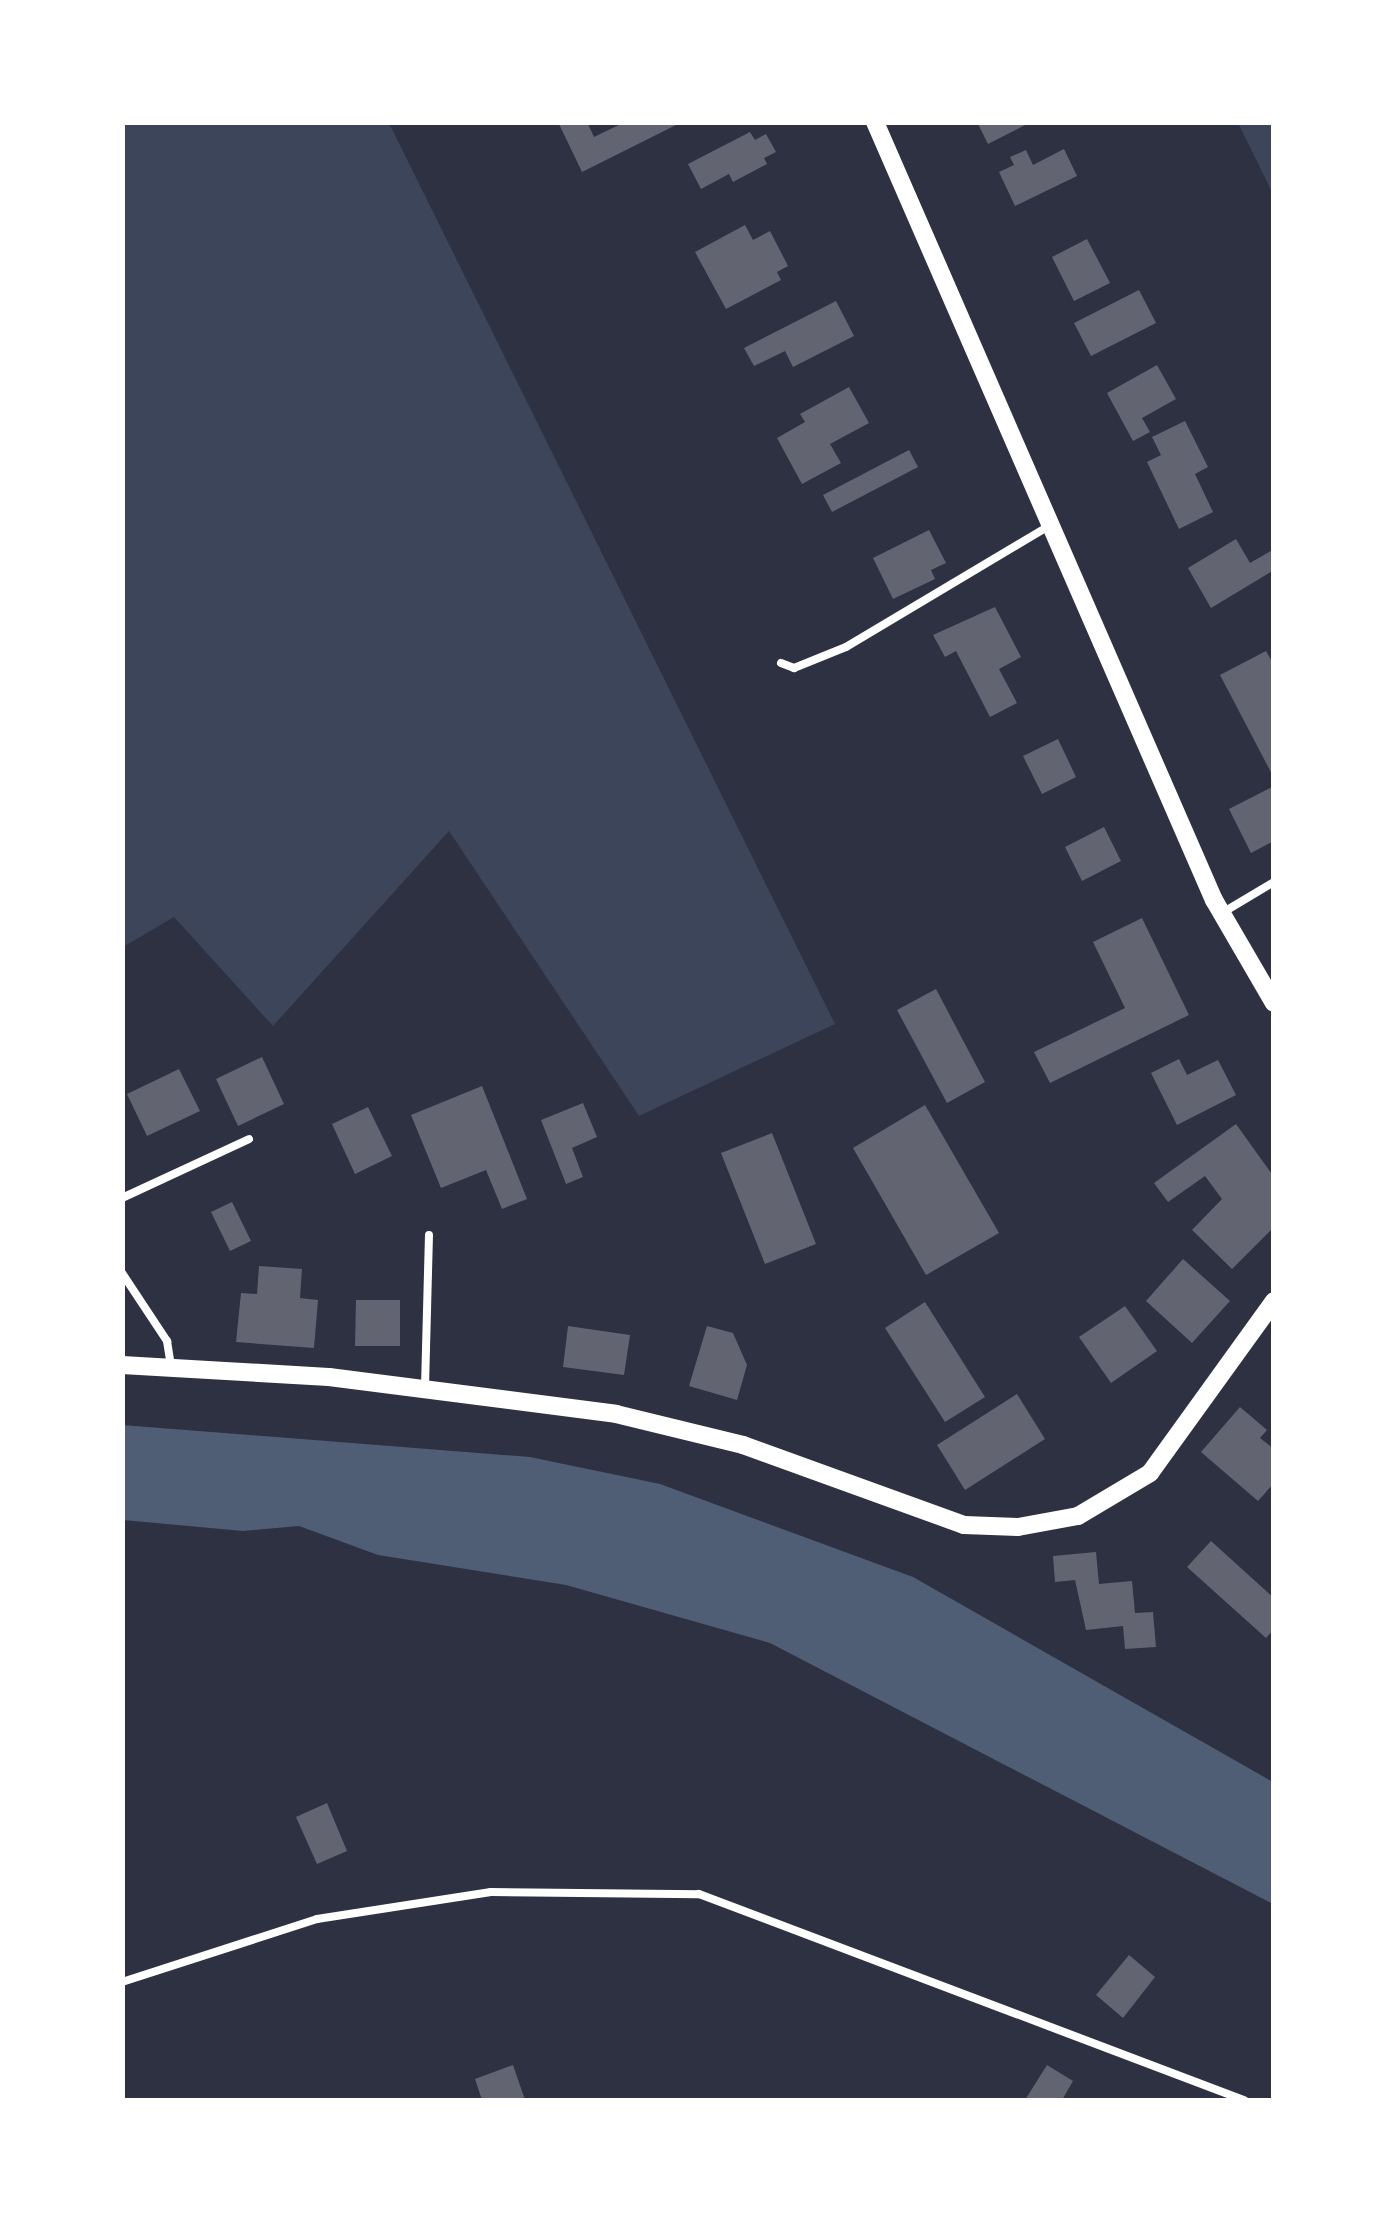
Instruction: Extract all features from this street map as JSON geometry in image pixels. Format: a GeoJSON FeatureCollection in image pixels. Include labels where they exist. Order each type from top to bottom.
{"type":"FeatureCollection","features":[{"type":"Feature","properties":{"kind":"street"},"geometry":{"type":"LineString","coordinates":[[875,122],[1222,913],[1274,1004]]}},
{"type":"Feature","properties":{"kind":"street"},"geometry":{"type":"LineString","coordinates":[[122,1364],[425,1387],[616,1414],[743,1445],[964,1525],[1018,1527],[1078,1516],[1150,1473],[1274,1301]]}},
{"type":"Feature","properties":{"kind":"lane"},"geometry":{"type":"LineString","coordinates":[[781,664],[794,668],[846,647],[1053,524]]}},
{"type":"Feature","properties":{"kind":"lane"},"geometry":{"type":"LineString","coordinates":[[1222,913],[1274,882]]}},
{"type":"Feature","properties":{"kind":"lane"},"geometry":{"type":"LineString","coordinates":[[122,1198],[249,1139]]}},
{"type":"Feature","properties":{"kind":"lane"},"geometry":{"type":"LineString","coordinates":[[425,1387],[430,1235]]}},
{"type":"Feature","properties":{"kind":"lane"},"geometry":{"type":"LineString","coordinates":[[122,1273],[167,1341],[171,1367]]}},
{"type":"Feature","properties":{"kind":"lane"},"geometry":{"type":"LineString","coordinates":[[122,1982],[317,1919],[490,1892],[699,1894],[1244,2100]]}},
{"type":"Feature","properties":{"kind":"shaded area"},"geometry":{"type":"Polygon","coordinates":[[[123,122],[389,123],[835,1024],[639,1116],[449,831],[273,1026],[174,917],[123,947],[123,122]]]}},
{"type":"Feature","properties":{"kind":"shaded area"},"geometry":{"type":"Polygon","coordinates":[[[1238,123],[1273,123],[1273,194],[1238,123]]]}},
{"type":"Feature","properties":{"kind":"shaded area"},"geometry":{"type":"Polygon","coordinates":[[[122,1425],[530,1457],[660,1484],[913,1577],[1273,1782],[1273,1904],[770,1643],[566,1585],[378,1555],[299,1526],[243,1531],[123,1520],[122,1425]]]}},
{"type":"Feature","properties":{"kind":"building"},"geometry":{"type":"Polygon","coordinates":[[[558,122],[587,122],[594,137],[625,122],[682,122],[582,172],[558,122]]]}},
{"type":"Feature","properties":{"kind":"building"},"geometry":{"type":"Polygon","coordinates":[[[977,122],[1031,122],[988,144],[977,122]]]}},
{"type":"Feature","properties":{"kind":"building"},"geometry":{"type":"Polygon","coordinates":[[[750,132],[755,140],[766,134],[776,152],[764,158],[767,164],[733,182],[729,174],[701,189],[688,164],[750,132]]]}},
{"type":"Feature","properties":{"kind":"building"},"geometry":{"type":"Polygon","coordinates":[[[1064,149],[1077,176],[1015,206],[999,172],[1014,165],[1010,157],[1026,150],[1033,165],[1064,149]]]}},
{"type":"Feature","properties":{"kind":"building"},"geometry":{"type":"Polygon","coordinates":[[[745,225],[753,240],[770,231],[788,266],[777,272],[781,280],[726,309],[695,252],[745,225]]]}},
{"type":"Feature","properties":{"kind":"building"},"geometry":{"type":"Polygon","coordinates":[[[1087,239],[1110,283],[1074,301],[1052,257],[1087,239]]]}},
{"type":"Feature","properties":{"kind":"building"},"geometry":{"type":"Polygon","coordinates":[[[1139,290],[1156,323],[1091,356],[1074,323],[1139,290]]]}},
{"type":"Feature","properties":{"kind":"building"},"geometry":{"type":"Polygon","coordinates":[[[836,301],[854,336],[793,367],[785,351],[754,366],[744,348],[836,301]]]}},
{"type":"Feature","properties":{"kind":"building"},"geometry":{"type":"Polygon","coordinates":[[[1157,365],[1176,399],[1142,418],[1150,432],[1133,441],[1107,393],[1157,365]]]}},
{"type":"Feature","properties":{"kind":"building"},"geometry":{"type":"Polygon","coordinates":[[[849,387],[869,423],[830,444],[841,463],[802,484],[777,438],[805,422],[800,414],[849,387]]]}},
{"type":"Feature","properties":{"kind":"building"},"geometry":{"type":"Polygon","coordinates":[[[1185,421],[1208,467],[1195,474],[1213,512],[1179,529],[1147,462],[1161,455],[1152,437],[1185,421]]]}},
{"type":"Feature","properties":{"kind":"building"},"geometry":{"type":"Polygon","coordinates":[[[909,450],[918,467],[832,512],[823,495],[909,450]]]}},
{"type":"Feature","properties":{"kind":"building"},"geometry":{"type":"Polygon","coordinates":[[[929,530],[946,563],[931,570],[935,579],[893,599],[873,558],[929,530]]]}},
{"type":"Feature","properties":{"kind":"building"},"geometry":{"type":"Polygon","coordinates":[[[1236,539],[1250,563],[1274,549],[1274,570],[1211,608],[1188,568],[1236,539]]]}},
{"type":"Feature","properties":{"kind":"building"},"geometry":{"type":"Polygon","coordinates":[[[995,607],[1021,657],[999,669],[1017,703],[990,717],[956,651],[945,657],[933,635],[995,607]]]}},
{"type":"Feature","properties":{"kind":"building"},"geometry":{"type":"Polygon","coordinates":[[[1266,651],[1274,665],[1274,778],[1220,675],[1266,651]]]}},
{"type":"Feature","properties":{"kind":"building"},"geometry":{"type":"Polygon","coordinates":[[[1058,739],[1076,777],[1042,794],[1023,756],[1058,739]]]}},
{"type":"Feature","properties":{"kind":"building"},"geometry":{"type":"Polygon","coordinates":[[[1274,786],[1274,841],[1251,853],[1229,809],[1274,786]]]}},
{"type":"Feature","properties":{"kind":"building"},"geometry":{"type":"Polygon","coordinates":[[[1104,827],[1121,861],[1082,881],[1065,847],[1104,827]]]}},
{"type":"Feature","properties":{"kind":"building"},"geometry":{"type":"Polygon","coordinates":[[[1142,918],[1189,1015],[1050,1083],[1034,1052],[1125,1008],[1093,942],[1142,918]]]}},
{"type":"Feature","properties":{"kind":"building"},"geometry":{"type":"Polygon","coordinates":[[[936,989],[985,1082],[947,1103],[897,1010],[936,989]]]}},
{"type":"Feature","properties":{"kind":"building"},"geometry":{"type":"Polygon","coordinates":[[[262,1057],[284,1104],[238,1126],[216,1079],[262,1057]]]}},
{"type":"Feature","properties":{"kind":"building"},"geometry":{"type":"Polygon","coordinates":[[[1179,1059],[1187,1075],[1218,1060],[1236,1095],[1177,1125],[1151,1073],[1179,1059]]]}},
{"type":"Feature","properties":{"kind":"building"},"geometry":{"type":"Polygon","coordinates":[[[179,1069],[200,1111],[147,1136],[127,1094],[179,1069]]]}},
{"type":"Feature","properties":{"kind":"building"},"geometry":{"type":"Polygon","coordinates":[[[482,1086],[527,1199],[502,1209],[486,1170],[441,1188],[411,1115],[482,1086]]]}},
{"type":"Feature","properties":{"kind":"building"},"geometry":{"type":"Polygon","coordinates":[[[583,1103],[597,1137],[572,1148],[583,1177],[566,1184],[541,1120],[583,1103]]]}},
{"type":"Feature","properties":{"kind":"building"},"geometry":{"type":"Polygon","coordinates":[[[925,1105],[999,1233],[926,1275],[853,1148],[925,1105]]]}},
{"type":"Feature","properties":{"kind":"building"},"geometry":{"type":"Polygon","coordinates":[[[368,1107],[392,1156],[355,1174],[332,1124],[368,1107]]]}},
{"type":"Feature","properties":{"kind":"building"},"geometry":{"type":"Polygon","coordinates":[[[1236,1124],[1274,1177],[1274,1227],[1232,1269],[1192,1230],[1222,1199],[1205,1176],[1168,1202],[1154,1183],[1236,1124]]]}},
{"type":"Feature","properties":{"kind":"building"},"geometry":{"type":"Polygon","coordinates":[[[772,1133],[816,1244],[765,1264],[721,1153],[772,1133]]]}},
{"type":"Feature","properties":{"kind":"building"},"geometry":{"type":"Polygon","coordinates":[[[232,1202],[251,1241],[230,1251],[211,1212],[232,1202]]]}},
{"type":"Feature","properties":{"kind":"building"},"geometry":{"type":"Polygon","coordinates":[[[1183,1259],[1230,1301],[1192,1343],[1146,1301],[1183,1259]]]}},
{"type":"Feature","properties":{"kind":"building"},"geometry":{"type":"Polygon","coordinates":[[[259,1266],[302,1269],[300,1298],[318,1300],[314,1348],[236,1342],[241,1293],[257,1294],[259,1266]]]}},
{"type":"Feature","properties":{"kind":"building"},"geometry":{"type":"Polygon","coordinates":[[[356,1300],[400,1300],[400,1346],[355,1346],[356,1300]]]}},
{"type":"Feature","properties":{"kind":"building"},"geometry":{"type":"Polygon","coordinates":[[[925,1302],[985,1397],[945,1422],[885,1328],[925,1302]]]}},
{"type":"Feature","properties":{"kind":"building"},"geometry":{"type":"Polygon","coordinates":[[[1125,1306],[1157,1351],[1111,1383],[1079,1337],[1125,1306]]]}},
{"type":"Feature","properties":{"kind":"building"},"geometry":{"type":"Polygon","coordinates":[[[568,1326],[630,1335],[624,1375],[563,1367],[568,1326]]]}},
{"type":"Feature","properties":{"kind":"building"},"geometry":{"type":"Polygon","coordinates":[[[707,1326],[733,1333],[747,1365],[737,1400],[689,1386],[707,1326]]]}},
{"type":"Feature","properties":{"kind":"building"},"geometry":{"type":"Polygon","coordinates":[[[1017,1394],[1045,1439],[965,1490],[937,1445],[1017,1394]]]}},
{"type":"Feature","properties":{"kind":"building"},"geometry":{"type":"Polygon","coordinates":[[[1240,1407],[1267,1430],[1260,1438],[1274,1449],[1274,1483],[1258,1501],[1201,1452],[1240,1407]]]}},
{"type":"Feature","properties":{"kind":"building"},"geometry":{"type":"Polygon","coordinates":[[[1211,1541],[1274,1598],[1274,1629],[1266,1638],[1187,1567],[1211,1541]]]}},
{"type":"Feature","properties":{"kind":"building"},"geometry":{"type":"Polygon","coordinates":[[[1096,1552],[1099,1584],[1132,1581],[1135,1613],[1153,1612],[1156,1647],[1125,1649],[1123,1626],[1086,1630],[1075,1580],[1055,1582],[1053,1556],[1096,1552]]]}},
{"type":"Feature","properties":{"kind":"building"},"geometry":{"type":"Polygon","coordinates":[[[327,1803],[347,1851],[317,1864],[296,1817],[327,1803]]]}},
{"type":"Feature","properties":{"kind":"building"},"geometry":{"type":"Polygon","coordinates":[[[1129,1955],[1155,1977],[1123,2018],[1096,1995],[1129,1955]]]}},
{"type":"Feature","properties":{"kind":"building"},"geometry":{"type":"Polygon","coordinates":[[[513,2065],[525,2100],[482,2100],[475,2079],[513,2065]]]}},
{"type":"Feature","properties":{"kind":"building"},"geometry":{"type":"Polygon","coordinates":[[[1047,2065],[1073,2081],[1062,2100],[1025,2100],[1047,2065]]]}}]}
